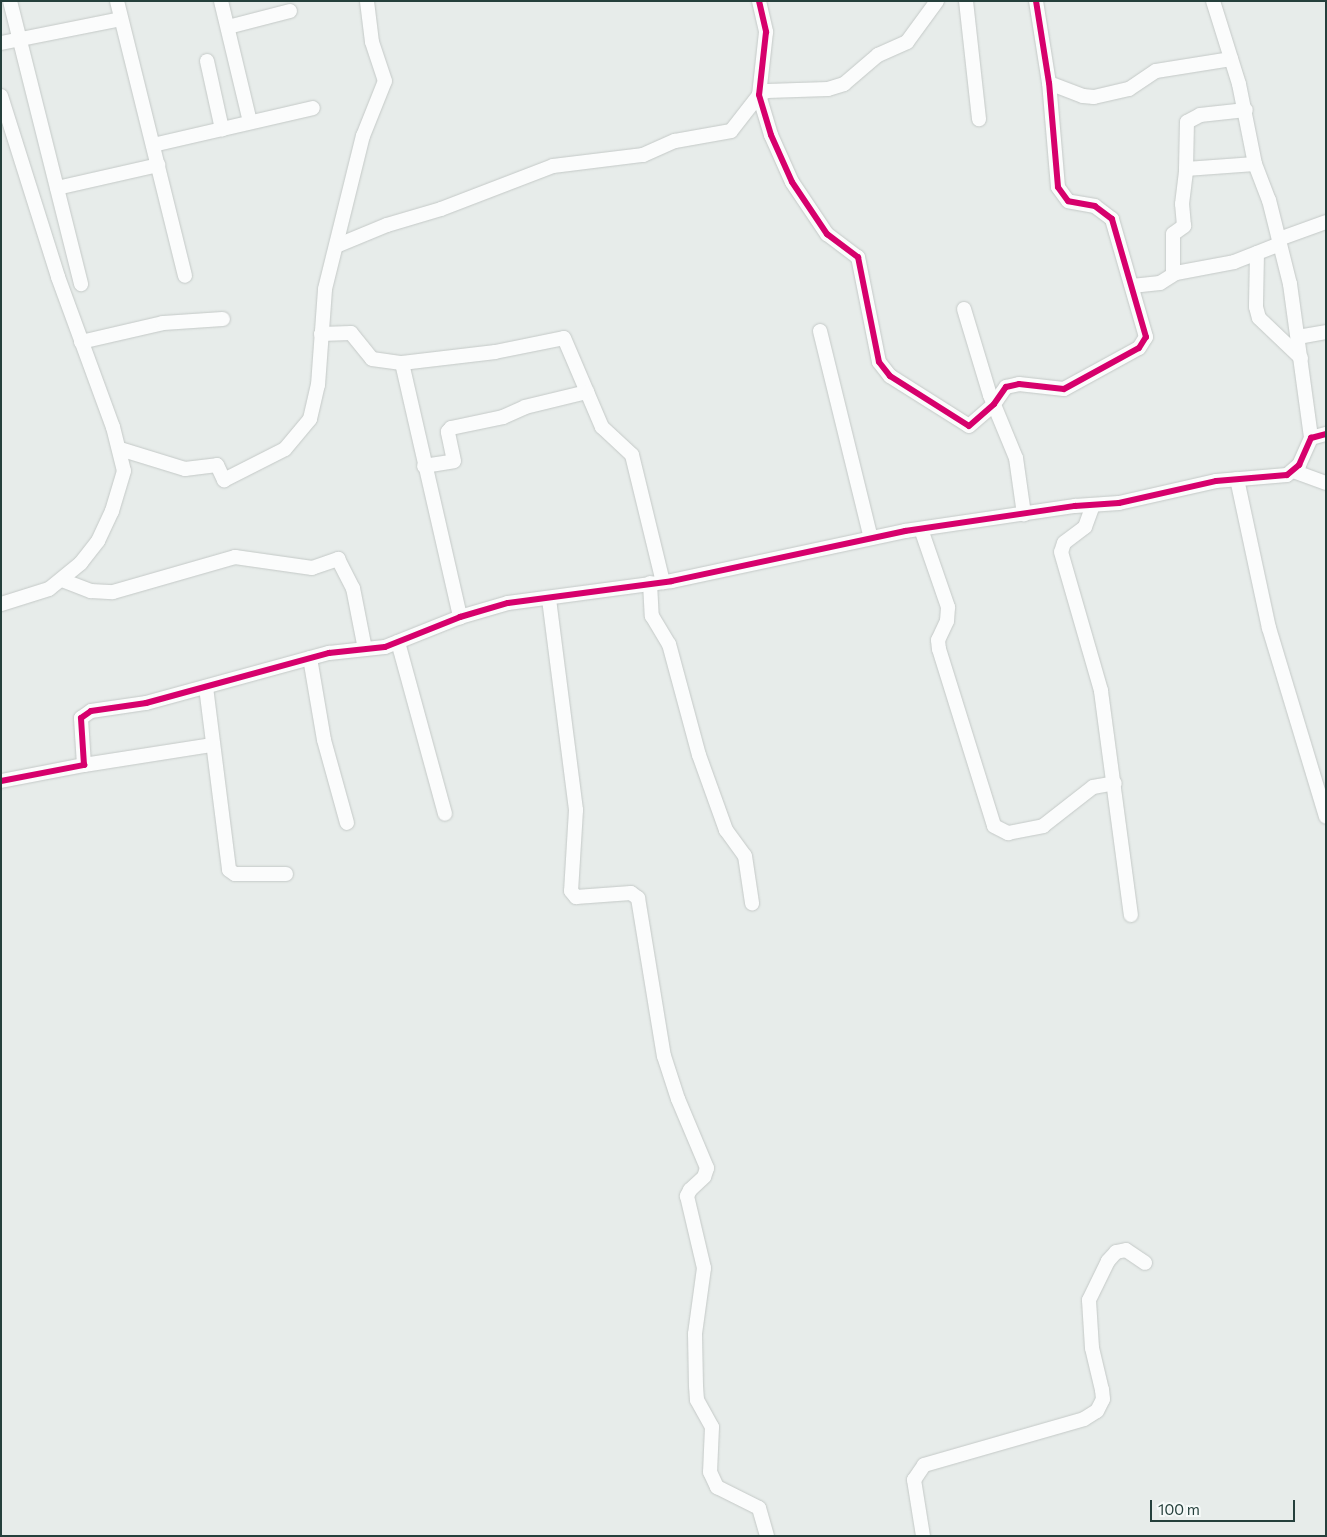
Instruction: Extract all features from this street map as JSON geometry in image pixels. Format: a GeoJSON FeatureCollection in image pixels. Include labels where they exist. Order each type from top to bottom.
{"type":"FeatureCollection","features":[{"type":"Feature","properties":{"kind":"street"},"geometry":{"type":"LineString","coordinates":[[10,1],[81,284]]}},
{"type":"Feature","properties":{"kind":"street"},"geometry":{"type":"LineString","coordinates":[[117,1],[185,276]]}},
{"type":"Feature","properties":{"kind":"street"},"geometry":{"type":"LineString","coordinates":[[222,1],[250,122]]}},
{"type":"Feature","properties":{"kind":"street"},"geometry":{"type":"LineString","coordinates":[[120,449],[185,469],[217,465],[224,480],[275,456],[293,442],[312,414],[317,392],[326,288],[364,136],[385,81],[372,42],[367,1]]}},
{"type":"Feature","properties":{"kind":"street"},"geometry":{"type":"LineString","coordinates":[[759,1],[766,32],[759,95],[771,135],[792,182],[832,240],[854,251],[858,257],[873,344],[883,369],[966,426],[974,424],[994,404],[1006,387],[1019,384],[1064,389],[1139,348],[1146,337],[1109,213],[1096,206],[1068,201],[1061,194],[1049,83],[1036,1]]}},
{"type":"Feature","properties":{"kind":"street"},"geometry":{"type":"LineString","coordinates":[[336,246],[387,224],[441,209],[553,166],[644,155],[675,141],[728,133],[737,127],[759,95],[772,90],[828,90],[840,86],[878,55],[907,42],[937,1]]}},
{"type":"Feature","properties":{"kind":"street"},"geometry":{"type":"LineString","coordinates":[[966,1],[979,119]]}},
{"type":"Feature","properties":{"kind":"street"},"geometry":{"type":"LineString","coordinates":[[1213,1],[1246,110],[1255,164],[1279,242],[1298,337],[1311,438],[1293,472]]}},
{"type":"Feature","properties":{"kind":"street"},"geometry":{"type":"LineString","coordinates":[[228,27],[290,11]]}},
{"type":"Feature","properties":{"kind":"street"},"geometry":{"type":"LineString","coordinates":[[1,43],[121,19]]}},
{"type":"Feature","properties":{"kind":"street"},"geometry":{"type":"LineString","coordinates":[[1049,83],[1083,96],[1094,97],[1133,88],[1156,71],[1231,58]]}},
{"type":"Feature","properties":{"kind":"street"},"geometry":{"type":"LineString","coordinates":[[207,61],[222,129]]}},
{"type":"Feature","properties":{"kind":"street"},"geometry":{"type":"LineString","coordinates":[[1,96],[5,126],[120,449],[124,472],[112,511],[98,541],[81,563],[49,589],[1,604]]}},
{"type":"Feature","properties":{"kind":"street"},"geometry":{"type":"LineString","coordinates":[[153,145],[313,108]]}},
{"type":"Feature","properties":{"kind":"street"},"geometry":{"type":"LineString","coordinates":[[1173,274],[1174,234],[1184,228],[1182,204],[1188,120],[1246,110]]}},
{"type":"Feature","properties":{"kind":"street"},"geometry":{"type":"LineString","coordinates":[[1186,169],[1255,164]]}},
{"type":"Feature","properties":{"kind":"street"},"geometry":{"type":"LineString","coordinates":[[57,188],[158,165]]}},
{"type":"Feature","properties":{"kind":"street"},"geometry":{"type":"LineString","coordinates":[[1132,286],[1160,283],[1173,274],[1218,266],[1257,253],[1326,222]]}},
{"type":"Feature","properties":{"kind":"street"},"geometry":{"type":"LineString","coordinates":[[1257,253],[1258,314],[1265,326],[1301,358]]}},
{"type":"Feature","properties":{"kind":"street"},"geometry":{"type":"LineString","coordinates":[[964,309],[994,404],[1016,458],[1024,514]]}},
{"type":"Feature","properties":{"kind":"street"},"geometry":{"type":"LineString","coordinates":[[81,342],[163,323],[223,319]]}},
{"type":"Feature","properties":{"kind":"street"},"geometry":{"type":"LineString","coordinates":[[820,331],[871,538]]}},
{"type":"Feature","properties":{"kind":"street"},"geometry":{"type":"LineString","coordinates":[[1298,337],[1326,332]]}},
{"type":"Feature","properties":{"kind":"street"},"geometry":{"type":"LineString","coordinates":[[322,334],[351,333],[372,359],[402,363],[501,351],[562,337],[602,427],[632,455],[656,583],[652,616],[669,644],[699,755],[726,830],[744,856],[752,903]]}},
{"type":"Feature","properties":{"kind":"street"},"geometry":{"type":"LineString","coordinates":[[402,363],[460,618]]}},
{"type":"Feature","properties":{"kind":"street"},"geometry":{"type":"LineString","coordinates":[[424,466],[454,460],[448,432],[450,428],[503,417],[525,407],[587,392]]}},
{"type":"Feature","properties":{"kind":"street"},"geometry":{"type":"LineString","coordinates":[[1311,438],[1326,434]]}},
{"type":"Feature","properties":{"kind":"street"},"geometry":{"type":"LineString","coordinates":[[84,765],[83,715],[206,687],[310,658],[398,642],[460,618],[508,603],[549,599],[656,583],[921,529],[1119,503],[1190,485],[1293,472],[1326,483]]}},
{"type":"Feature","properties":{"kind":"street"},"geometry":{"type":"LineString","coordinates":[[1237,479],[1269,628],[1326,817]]}},
{"type":"Feature","properties":{"kind":"street"},"geometry":{"type":"LineString","coordinates":[[1093,505],[1085,527],[1064,543],[1061,552],[1099,681],[1115,783],[1131,915]]}},
{"type":"Feature","properties":{"kind":"street"},"geometry":{"type":"LineString","coordinates":[[921,529],[948,607],[947,620],[938,640],[939,649],[994,826],[1008,833],[1043,826],[1093,788],[1115,783]]}},
{"type":"Feature","properties":{"kind":"street"},"geometry":{"type":"LineString","coordinates":[[62,580],[91,591],[113,592],[229,558],[246,557],[312,568],[338,559],[353,588],[366,649]]}},
{"type":"Feature","properties":{"kind":"street"},"geometry":{"type":"LineString","coordinates":[[549,599],[576,810],[571,892],[576,897],[631,893],[638,898],[664,1056],[680,1106],[706,1168],[704,1177],[690,1190],[687,1196],[704,1268],[696,1334],[696,1386],[697,1400],[712,1427],[710,1472],[717,1487],[759,1508],[767,1536]]}},
{"type":"Feature","properties":{"kind":"street"},"geometry":{"type":"LineString","coordinates":[[398,642],[445,814]]}},
{"type":"Feature","properties":{"kind":"street"},"geometry":{"type":"LineString","coordinates":[[310,658],[324,740],[347,823]]}},
{"type":"Feature","properties":{"kind":"street"},"geometry":{"type":"LineString","coordinates":[[206,687],[229,870],[235,874],[286,874]]}},
{"type":"Feature","properties":{"kind":"street"},"geometry":{"type":"LineString","coordinates":[[1,781],[84,765],[212,746]]}},
{"type":"Feature","properties":{"kind":"street"},"geometry":{"type":"LineString","coordinates":[[921,1535],[914,1480],[924,1465],[1084,1419],[1097,1411],[1103,1399],[1092,1348],[1089,1300],[1108,1261],[1116,1252],[1126,1250],[1145,1263]]}},
{"type":"Feature","properties":{"kind":"cycle path"},"geometry":{"type":"LineString","coordinates":[[759,1],[766,32],[759,95],[771,135],[792,182],[827,234],[858,257],[879,362],[890,376],[969,426],[994,404],[1006,387],[1019,384],[1064,389],[1139,348],[1146,337],[1112,219],[1095,206],[1068,201],[1058,187],[1049,83],[1036,1]]}},
{"type":"Feature","properties":{"kind":"cycle path"},"geometry":{"type":"LineString","coordinates":[[1,781],[84,765],[81,718],[91,711],[146,703],[329,653],[385,647],[460,617],[508,603],[672,581],[905,531],[1075,506],[1119,503],[1216,481],[1287,475],[1299,465],[1311,438],[1326,434]]}}]}
